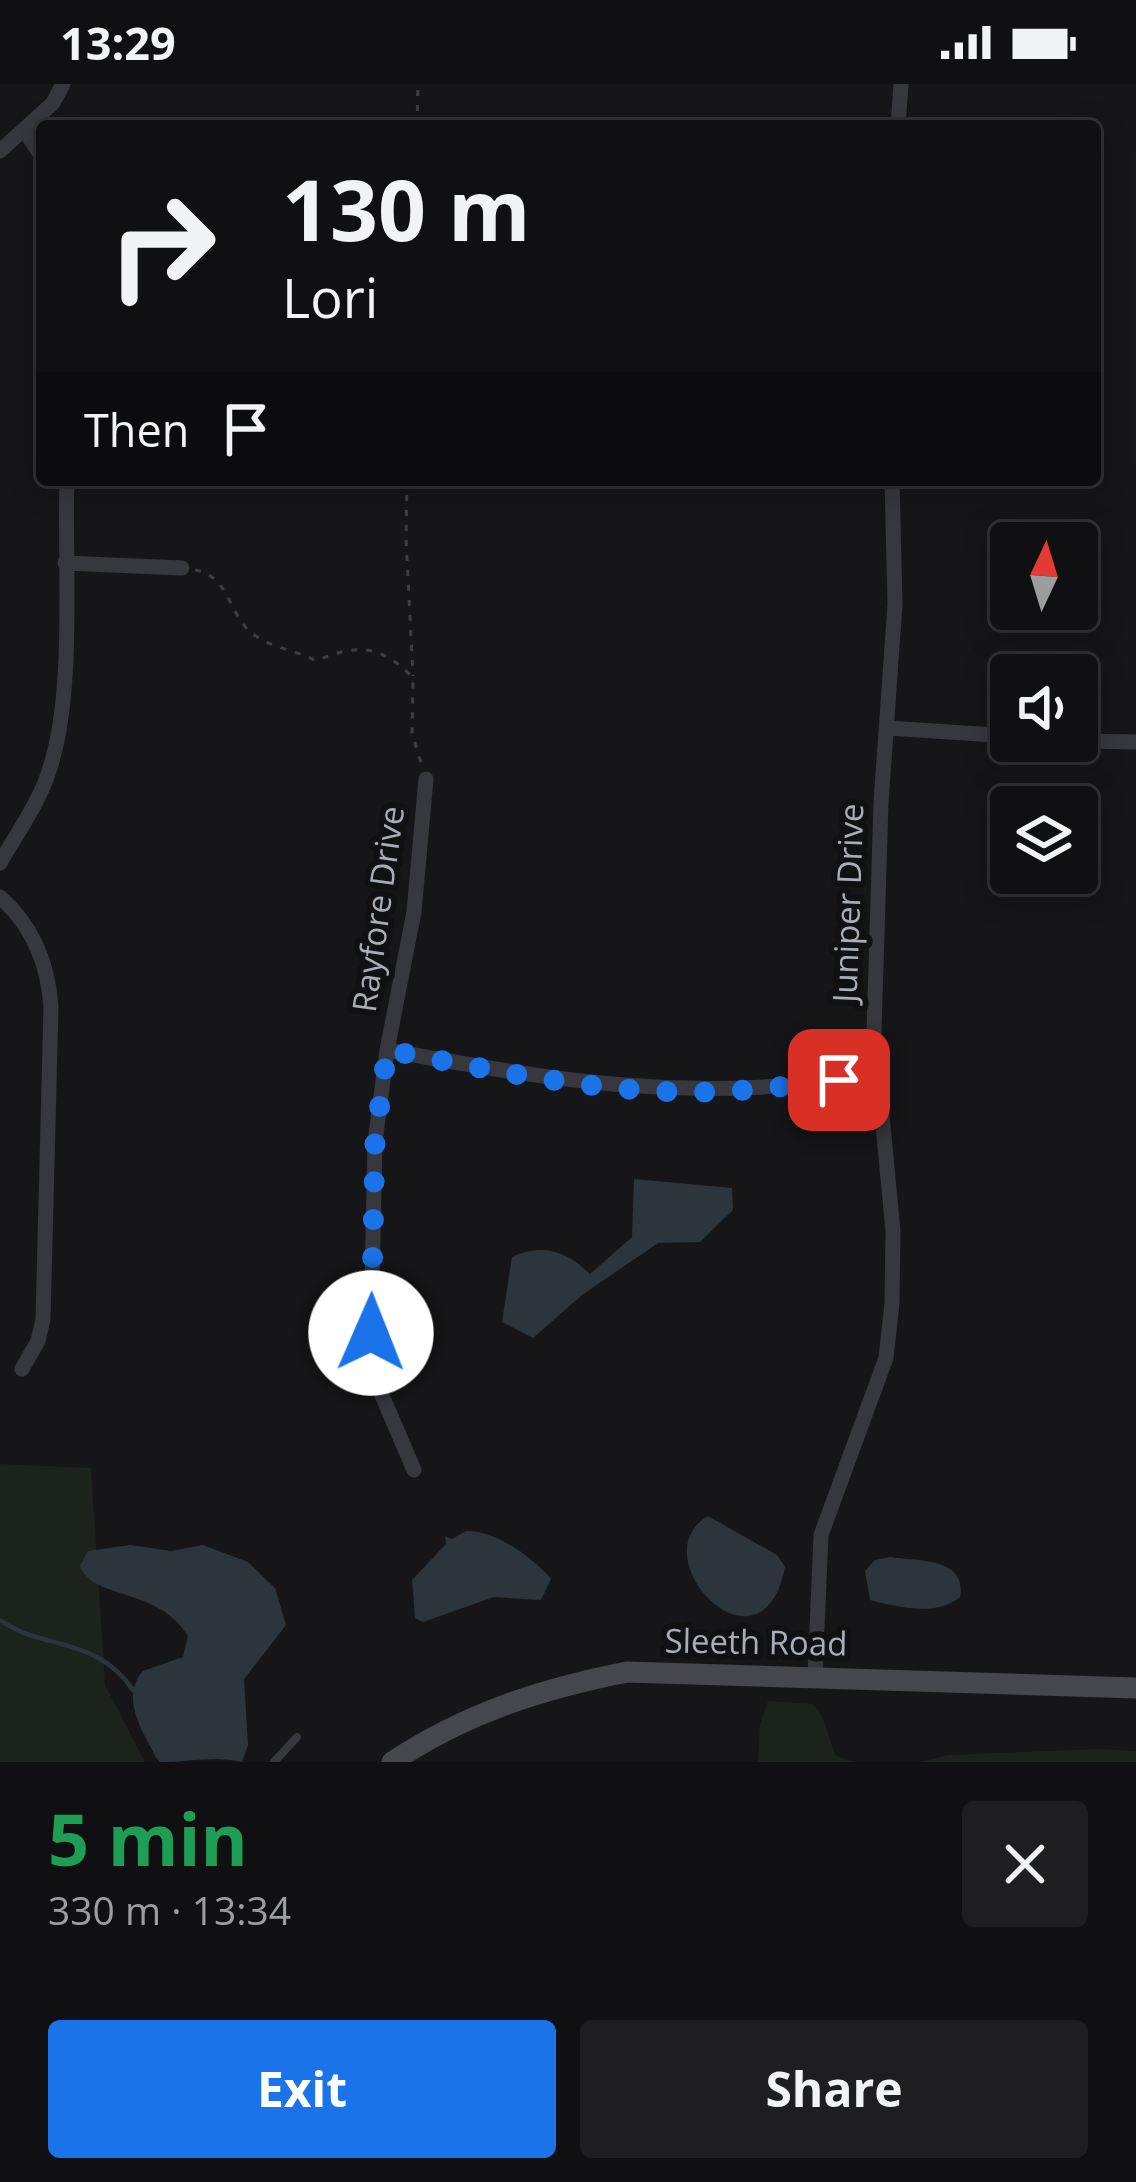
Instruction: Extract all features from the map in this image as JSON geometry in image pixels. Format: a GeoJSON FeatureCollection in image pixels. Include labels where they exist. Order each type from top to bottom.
{"type":"FeatureCollection","features":[{"type":"Feature","properties":{"kind":"street"},"geometry":{"type":"LineString","coordinates":[[37,120],[63,84]]}},
{"type":"Feature","properties":{"kind":"street"},"geometry":{"type":"LineString","coordinates":[[898,120],[901,84]]}},
{"type":"Feature","properties":{"kind":"street"},"geometry":{"type":"LineString","coordinates":[[0,151],[36,121]]}},
{"type":"Feature","properties":{"kind":"street"},"geometry":{"type":"LineString","coordinates":[[26,131],[36,147]]}},
{"type":"Feature","properties":{"kind":"street"},"geometry":{"type":"LineString","coordinates":[[0,863],[47,778],[55,749],[62,684],[67,486]]}},
{"type":"Feature","properties":{"kind":"street","name":"Juniper Drive"},"geometry":{"type":"LineString","coordinates":[[815,1675],[821,1535],[886,1358],[892,1304],[893,1231],[877,1073],[875,938],[895,585],[892,486]]}},
{"type":"Feature","properties":{"kind":"street"},"geometry":{"type":"LineString","coordinates":[[64,563],[182,568]]}},
{"type":"Feature","properties":{"kind":"street"},"geometry":{"type":"LineString","coordinates":[[888,728],[990,735]]}},
{"type":"Feature","properties":{"kind":"street"},"geometry":{"type":"LineString","coordinates":[[1098,741],[1136,742]]}},
{"type":"Feature","properties":{"kind":"street","name":"Rayfore Drive"},"geometry":{"type":"LineString","coordinates":[[414,1470],[374,1368],[375,1142],[413,912],[426,779]]}},
{"type":"Feature","properties":{"kind":"street"},"geometry":{"type":"LineString","coordinates":[[0,897],[29,928],[49,981],[51,1007],[43,1319],[38,1341],[22,1369]]}},
{"type":"Feature","properties":{"kind":"street"},"geometry":{"type":"LineString","coordinates":[[387,1050],[510,1072],[704,1092],[877,1073]]}},
{"type":"Feature","properties":{"kind":"street","name":"Sleeth Road"},"geometry":{"type":"LineString","coordinates":[[392,1762],[487,1709],[560,1685],[627,1672],[1136,1688]]}},
{"type":"Feature","properties":{"kind":"lane"},"geometry":{"type":"LineString","coordinates":[[274,1762],[297,1738]]}},
{"type":"Feature","properties":{"kind":"path"},"geometry":{"type":"LineString","coordinates":[[417,120],[418,84]]}},
{"type":"Feature","properties":{"kind":"path"},"geometry":{"type":"LineString","coordinates":[[407,486],[412,734],[426,779]]}},
{"type":"Feature","properties":{"kind":"path"},"geometry":{"type":"LineString","coordinates":[[182,568],[216,578],[250,632],[277,646],[316,661],[345,650],[371,650],[392,656],[413,678]]}},
{"type":"Feature","properties":{"kind":"shaded area"},"geometry":{"type":"Polygon","coordinates":[[[634,1179],[732,1188],[733,1210],[700,1242],[658,1243],[582,1295],[533,1338],[502,1322],[512,1257],[554,1252],[590,1274],[632,1237],[634,1179]]]}},
{"type":"Feature","properties":{"kind":"shaded area"},"geometry":{"type":"Polygon","coordinates":[[[0,1464],[91,1468],[105,1685],[145,1762],[0,1762],[0,1464]]]}},
{"type":"Feature","properties":{"kind":"shaded area"},"geometry":{"type":"Polygon","coordinates":[[[708,1516],[777,1555],[785,1567],[772,1601],[753,1615],[732,1614],[712,1602],[696,1582],[687,1558],[690,1535],[708,1516]]]}},
{"type":"Feature","properties":{"kind":"shaded area"},"geometry":{"type":"Polygon","coordinates":[[[466,1531],[501,1540],[543,1571],[551,1579],[541,1600],[494,1597],[423,1622],[415,1618],[412,1580],[446,1544],[445,1536],[452,1539],[466,1531]]]}},
{"type":"Feature","properties":{"kind":"shaded area"},"geometry":{"type":"Polygon","coordinates":[[[130,1545],[171,1551],[203,1545],[248,1562],[275,1588],[286,1625],[244,1679],[248,1745],[242,1762],[160,1762],[145,1736],[133,1703],[136,1681],[143,1671],[183,1657],[188,1636],[160,1609],[98,1585],[80,1566],[88,1551],[130,1545]]]}},
{"type":"Feature","properties":{"kind":"shaded area"},"geometry":{"type":"Polygon","coordinates":[[[890,1557],[948,1568],[956,1574],[960,1597],[929,1609],[870,1600],[865,1571],[875,1560],[890,1557]]]}},
{"type":"Feature","properties":{"kind":"shaded area"},"geometry":{"type":"Polygon","coordinates":[[[768,1701],[813,1704],[836,1756],[855,1762],[758,1762],[760,1724],[768,1701]]]}},
{"type":"Feature","properties":{"kind":"shaded area"},"geometry":{"type":"Polygon","coordinates":[[[1136,1751],[1136,1762],[921,1762],[949,1755],[1136,1751]]]}},
{"type":"Feature","properties":{"kind":"waterway"},"geometry":{"type":"LineString","coordinates":[[0,1620],[103,1660],[133,1690]]}},
{"type":"Feature","properties":{"kind":"route"},"geometry":{"type":"LineString","coordinates":[[371,1333],[375,1142],[387,1050],[510,1072],[652,1089],[704,1092],[839,1080]]}}]}
